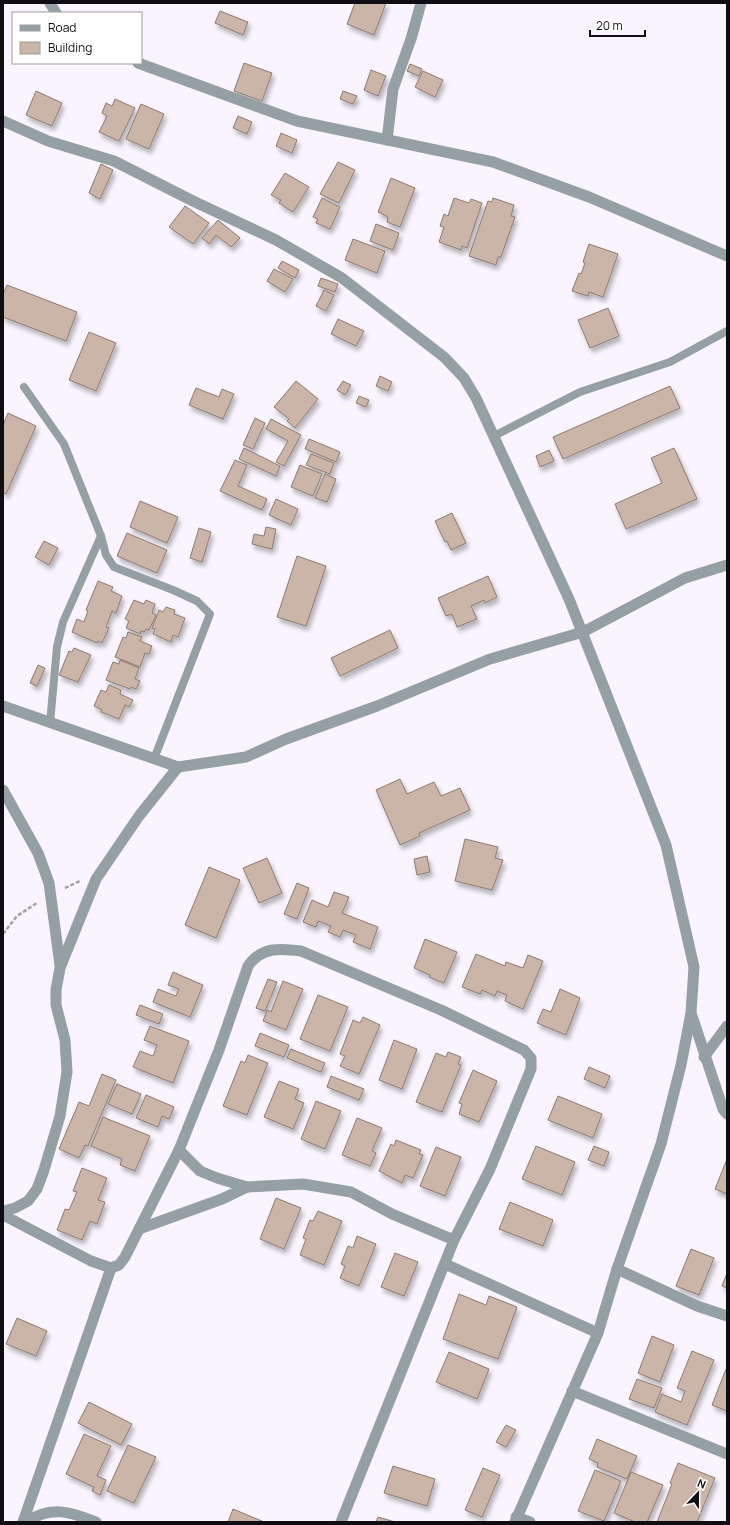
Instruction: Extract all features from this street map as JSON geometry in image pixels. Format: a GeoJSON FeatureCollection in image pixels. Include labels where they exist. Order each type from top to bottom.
{"type":"FeatureCollection","features":[{"type":"Feature","properties":{"kind":"street"},"geometry":{"type":"LineString","coordinates":[[50,3],[55,12]]}},
{"type":"Feature","properties":{"kind":"street"},"geometry":{"type":"LineString","coordinates":[[387,140],[393,89],[411,39],[421,3]]}},
{"type":"Feature","properties":{"kind":"street"},"geometry":{"type":"LineString","coordinates":[[141,64],[297,122],[493,162],[589,197],[727,256]]}},
{"type":"Feature","properties":{"kind":"street"},"geometry":{"type":"LineString","coordinates":[[3,121],[48,141],[114,161],[193,202],[276,240],[342,278],[444,357],[464,378],[476,398],[494,436],[583,632],[666,845],[694,967],[691,1013],[681,1065],[661,1144],[617,1269],[598,1333],[516,1520],[530,1522]]}},
{"type":"Feature","properties":{"kind":"street"},"geometry":{"type":"LineString","coordinates":[[3,706],[178,767],[246,757],[286,739],[377,706],[490,659],[583,632],[685,578],[727,565]]}},
{"type":"Feature","properties":{"kind":"street"},"geometry":{"type":"LineString","coordinates":[[3,1211],[15,1208],[28,1201],[37,1189],[60,1116],[67,1072],[65,1040],[56,1005],[56,990],[60,968],[96,879],[139,816],[178,767]]}},
{"type":"Feature","properties":{"kind":"street"},"geometry":{"type":"LineString","coordinates":[[3,790],[38,853],[49,883],[60,968]]}},
{"type":"Feature","properties":{"kind":"street"},"geometry":{"type":"LineString","coordinates":[[3,1215],[90,1261],[111,1268],[119,1265],[125,1257],[179,1150],[219,1050],[248,966],[252,960],[264,951],[281,948],[301,951],[441,1010],[524,1050],[531,1058],[532,1069],[490,1169],[454,1240],[446,1264],[342,1522]]}},
{"type":"Feature","properties":{"kind":"street"},"geometry":{"type":"LineString","coordinates":[[691,1013],[704,1057],[723,1109],[727,1114]]}},
{"type":"Feature","properties":{"kind":"street"},"geometry":{"type":"LineString","coordinates":[[704,1057],[727,1026]]}},
{"type":"Feature","properties":{"kind":"street"},"geometry":{"type":"LineString","coordinates":[[179,1150],[200,1171],[217,1178],[247,1186],[303,1184],[351,1192],[392,1214],[454,1240]]}},
{"type":"Feature","properties":{"kind":"street"},"geometry":{"type":"LineString","coordinates":[[139,1229],[222,1199],[247,1186]]}},
{"type":"Feature","properties":{"kind":"street"},"geometry":{"type":"LineString","coordinates":[[446,1264],[598,1333]]}},
{"type":"Feature","properties":{"kind":"street"},"geometry":{"type":"LineString","coordinates":[[24,1522],[111,1268]]}},
{"type":"Feature","properties":{"kind":"street"},"geometry":{"type":"LineString","coordinates":[[617,1269],[697,1306],[727,1316]]}},
{"type":"Feature","properties":{"kind":"street"},"geometry":{"type":"LineString","coordinates":[[572,1391],[727,1454]]}},
{"type":"Feature","properties":{"kind":"street"},"geometry":{"type":"LineString","coordinates":[[27,1522],[35,1516],[53,1511],[82,1516],[96,1522]]}},
{"type":"Feature","properties":{"kind":"lane"},"geometry":{"type":"LineString","coordinates":[[494,436],[580,392],[670,362],[727,331]]}},
{"type":"Feature","properties":{"kind":"lane"},"geometry":{"type":"LineString","coordinates":[[24,387],[64,444],[101,536],[106,555],[114,567],[191,598],[197,601],[210,614],[154,759]]}},
{"type":"Feature","properties":{"kind":"lane"},"geometry":{"type":"LineString","coordinates":[[50,723],[57,647],[63,622],[101,536]]}},
{"type":"Feature","properties":{"kind":"building"},"geometry":{"type":"Polygon","coordinates":[[[355,3],[386,3],[374,35],[347,24],[355,3]]]}},
{"type":"Feature","properties":{"kind":"building"},"geometry":{"type":"Polygon","coordinates":[[[220,11],[248,22],[243,35],[215,23],[220,11]]]}},
{"type":"Feature","properties":{"kind":"building"},"geometry":{"type":"Polygon","coordinates":[[[244,63],[272,73],[262,101],[234,91],[244,63]]]}},
{"type":"Feature","properties":{"kind":"building"},"geometry":{"type":"Polygon","coordinates":[[[410,64],[422,69],[419,76],[407,71],[410,64]]]}},
{"type":"Feature","properties":{"kind":"building"},"geometry":{"type":"Polygon","coordinates":[[[371,70],[386,76],[378,96],[364,90],[371,70]]]}},
{"type":"Feature","properties":{"kind":"building"},"geometry":{"type":"Polygon","coordinates":[[[423,71],[443,80],[435,97],[415,87],[423,71]]]}},
{"type":"Feature","properties":{"kind":"building"},"geometry":{"type":"Polygon","coordinates":[[[36,91],[62,103],[52,126],[26,115],[36,91]]]}},
{"type":"Feature","properties":{"kind":"building"},"geometry":{"type":"Polygon","coordinates":[[[343,91],[357,96],[353,104],[340,99],[343,91]]]}},
{"type":"Feature","properties":{"kind":"building"},"geometry":{"type":"Polygon","coordinates":[[[115,99],[135,108],[119,141],[99,132],[107,116],[102,113],[106,103],[112,106],[115,99]]]}},
{"type":"Feature","properties":{"kind":"building"},"geometry":{"type":"Polygon","coordinates":[[[141,104],[164,114],[149,149],[126,139],[141,104]]]}},
{"type":"Feature","properties":{"kind":"building"},"geometry":{"type":"Polygon","coordinates":[[[238,116],[252,122],[247,134],[233,128],[238,116]]]}},
{"type":"Feature","properties":{"kind":"building"},"geometry":{"type":"Polygon","coordinates":[[[281,133],[297,140],[292,153],[276,146],[281,133]]]}},
{"type":"Feature","properties":{"kind":"building"},"geometry":{"type":"Polygon","coordinates":[[[338,162],[355,170],[339,203],[320,194],[338,162]]]}},
{"type":"Feature","properties":{"kind":"building"},"geometry":{"type":"Polygon","coordinates":[[[101,164],[113,170],[100,199],[89,193],[101,164]]]}},
{"type":"Feature","properties":{"kind":"building"},"geometry":{"type":"Polygon","coordinates":[[[285,173],[309,187],[293,212],[279,203],[281,200],[271,195],[285,173]]]}},
{"type":"Feature","properties":{"kind":"building"},"geometry":{"type":"Polygon","coordinates":[[[391,178],[415,188],[400,227],[387,222],[388,217],[378,212],[391,178]]]}},
{"type":"Feature","properties":{"kind":"building"},"geometry":{"type":"Polygon","coordinates":[[[322,198],[340,207],[330,229],[316,223],[318,219],[313,217],[322,198]]]}},
{"type":"Feature","properties":{"kind":"building"},"geometry":{"type":"Polygon","coordinates":[[[454,198],[469,203],[471,199],[482,203],[467,248],[462,246],[461,250],[439,242],[444,227],[440,226],[444,214],[448,216],[454,198]]]}},
{"type":"Feature","properties":{"kind":"building"},"geometry":{"type":"Polygon","coordinates":[[[493,198],[514,205],[511,216],[515,217],[501,257],[498,257],[496,265],[469,256],[488,201],[492,202],[493,198]]]}},
{"type":"Feature","properties":{"kind":"building"},"geometry":{"type":"Polygon","coordinates":[[[185,206],[209,223],[193,244],[169,227],[185,206]]]}},
{"type":"Feature","properties":{"kind":"building"},"geometry":{"type":"Polygon","coordinates":[[[218,220],[240,238],[231,247],[216,235],[209,244],[202,238],[218,220]]]}},
{"type":"Feature","properties":{"kind":"building"},"geometry":{"type":"Polygon","coordinates":[[[376,224],[399,233],[393,250],[370,241],[376,224]]]}},
{"type":"Feature","properties":{"kind":"building"},"geometry":{"type":"Polygon","coordinates":[[[353,239],[385,251],[377,273],[345,260],[353,239]]]}},
{"type":"Feature","properties":{"kind":"building"},"geometry":{"type":"Polygon","coordinates":[[[589,244],[618,254],[603,297],[589,292],[588,296],[572,291],[579,273],[581,274],[585,263],[583,262],[589,244]]]}},
{"type":"Feature","properties":{"kind":"building"},"geometry":{"type":"Polygon","coordinates":[[[282,261],[299,270],[295,278],[278,268],[282,261]]]}},
{"type":"Feature","properties":{"kind":"building"},"geometry":{"type":"Polygon","coordinates":[[[274,269],[293,279],[285,292],[267,281],[274,269]]]}},
{"type":"Feature","properties":{"kind":"building"},"geometry":{"type":"Polygon","coordinates":[[[321,278],[338,284],[335,292],[318,286],[321,278]]]}},
{"type":"Feature","properties":{"kind":"building"},"geometry":{"type":"Polygon","coordinates":[[[7,285],[77,312],[66,341],[3,317],[3,294],[7,285]]]}},
{"type":"Feature","properties":{"kind":"building"},"geometry":{"type":"Polygon","coordinates":[[[324,290],[334,295],[326,311],[316,306],[324,290]]]}},
{"type":"Feature","properties":{"kind":"building"},"geometry":{"type":"Polygon","coordinates":[[[608,308],[619,336],[590,348],[578,320],[608,308]]]}},
{"type":"Feature","properties":{"kind":"building"},"geometry":{"type":"Polygon","coordinates":[[[338,319],[364,331],[356,346],[331,334],[338,319]]]}},
{"type":"Feature","properties":{"kind":"building"},"geometry":{"type":"Polygon","coordinates":[[[89,332],[116,343],[96,391],[69,380],[89,332]]]}},
{"type":"Feature","properties":{"kind":"building"},"geometry":{"type":"Polygon","coordinates":[[[380,376],[392,382],[388,391],[376,386],[380,376]]]}},
{"type":"Feature","properties":{"kind":"building"},"geometry":{"type":"Polygon","coordinates":[[[296,381],[318,399],[295,428],[287,421],[289,419],[274,407],[296,381]]]}},
{"type":"Feature","properties":{"kind":"building"},"geometry":{"type":"Polygon","coordinates":[[[343,381],[351,385],[345,395],[337,390],[343,381]]]}},
{"type":"Feature","properties":{"kind":"building"},"geometry":{"type":"Polygon","coordinates":[[[670,386],[680,408],[563,459],[553,437],[670,386]]]}},
{"type":"Feature","properties":{"kind":"building"},"geometry":{"type":"Polygon","coordinates":[[[196,388],[219,397],[222,389],[234,394],[223,419],[189,405],[196,388]]]}},
{"type":"Feature","properties":{"kind":"building"},"geometry":{"type":"Polygon","coordinates":[[[359,396],[369,400],[366,407],[356,403],[359,396]]]}},
{"type":"Feature","properties":{"kind":"building"},"geometry":{"type":"Polygon","coordinates":[[[8,413],[36,426],[6,494],[3,493],[3,425],[8,413]]]}},
{"type":"Feature","properties":{"kind":"building"},"geometry":{"type":"Polygon","coordinates":[[[255,418],[265,423],[253,449],[243,445],[255,418]]]}},
{"type":"Feature","properties":{"kind":"building"},"geometry":{"type":"Polygon","coordinates":[[[271,419],[301,435],[284,466],[276,462],[288,441],[266,429],[271,419]]]}},
{"type":"Feature","properties":{"kind":"building"},"geometry":{"type":"Polygon","coordinates":[[[309,439],[340,452],[336,462],[305,449],[309,439]]]}},
{"type":"Feature","properties":{"kind":"building"},"geometry":{"type":"Polygon","coordinates":[[[244,448],[280,466],[276,476],[239,459],[244,448]]]}},
{"type":"Feature","properties":{"kind":"building"},"geometry":{"type":"Polygon","coordinates":[[[674,448],[697,499],[626,529],[615,504],[662,483],[651,458],[674,448]]]}},
{"type":"Feature","properties":{"kind":"building"},"geometry":{"type":"Polygon","coordinates":[[[549,450],[554,461],[540,467],[536,456],[549,450]]]}},
{"type":"Feature","properties":{"kind":"building"},"geometry":{"type":"Polygon","coordinates":[[[311,454],[334,463],[330,474],[306,465],[311,454]]]}},
{"type":"Feature","properties":{"kind":"building"},"geometry":{"type":"Polygon","coordinates":[[[235,460],[247,465],[238,486],[267,499],[262,510],[220,491],[235,460]]]}},
{"type":"Feature","properties":{"kind":"building"},"geometry":{"type":"Polygon","coordinates":[[[300,465],[322,474],[313,496],[291,487],[300,465]]]}},
{"type":"Feature","properties":{"kind":"building"},"geometry":{"type":"Polygon","coordinates":[[[325,474],[336,479],[327,502],[315,498],[325,474]]]}},
{"type":"Feature","properties":{"kind":"building"},"geometry":{"type":"Polygon","coordinates":[[[276,499],[298,509],[291,525],[269,515],[276,499]]]}},
{"type":"Feature","properties":{"kind":"building"},"geometry":{"type":"Polygon","coordinates":[[[140,501],[178,517],[167,543],[130,527],[140,501]]]}},
{"type":"Feature","properties":{"kind":"building"},"geometry":{"type":"Polygon","coordinates":[[[452,513],[466,543],[451,550],[447,541],[445,542],[435,521],[452,513]]]}},
{"type":"Feature","properties":{"kind":"building"},"geometry":{"type":"Polygon","coordinates":[[[266,527],[276,529],[272,549],[252,544],[254,534],[264,536],[266,527]]]}},
{"type":"Feature","properties":{"kind":"building"},"geometry":{"type":"Polygon","coordinates":[[[199,528],[211,532],[202,562],[190,558],[199,528]]]}},
{"type":"Feature","properties":{"kind":"building"},"geometry":{"type":"Polygon","coordinates":[[[127,533],[167,550],[157,573],[117,556],[127,533]]]}},
{"type":"Feature","properties":{"kind":"building"},"geometry":{"type":"Polygon","coordinates":[[[44,541],[58,548],[49,565],[35,557],[44,541]]]}},
{"type":"Feature","properties":{"kind":"building"},"geometry":{"type":"Polygon","coordinates":[[[297,556],[326,566],[306,626],[277,617],[297,556]]]}},
{"type":"Feature","properties":{"kind":"building"},"geometry":{"type":"Polygon","coordinates":[[[488,576],[497,597],[485,603],[484,600],[471,606],[477,619],[457,627],[452,614],[446,616],[438,598],[488,576]]]}},
{"type":"Feature","properties":{"kind":"building"},"geometry":{"type":"Polygon","coordinates":[[[98,581],[113,587],[111,591],[122,596],[116,613],[112,611],[106,627],[109,628],[102,643],[98,641],[97,643],[72,632],[77,619],[84,622],[88,611],[86,610],[98,581]]]}},
{"type":"Feature","properties":{"kind":"building"},"geometry":{"type":"Polygon","coordinates":[[[134,600],[144,604],[146,600],[155,604],[152,613],[156,615],[149,630],[146,629],[144,632],[141,631],[140,634],[126,628],[129,621],[125,619],[134,600]]]}},
{"type":"Feature","properties":{"kind":"building"},"geometry":{"type":"Polygon","coordinates":[[[166,607],[175,610],[174,614],[185,618],[178,637],[173,635],[171,642],[153,634],[155,629],[152,628],[159,610],[163,612],[166,607]]]}},
{"type":"Feature","properties":{"kind":"building"},"geometry":{"type":"Polygon","coordinates":[[[390,630],[398,648],[340,676],[331,658],[390,630]]]}},
{"type":"Feature","properties":{"kind":"building"},"geometry":{"type":"Polygon","coordinates":[[[128,632],[142,637],[140,641],[152,646],[149,654],[145,653],[140,667],[115,657],[123,637],[126,638],[128,632]]]}},
{"type":"Feature","properties":{"kind":"building"},"geometry":{"type":"Polygon","coordinates":[[[74,648],[91,655],[78,682],[59,675],[69,651],[72,652],[74,648]]]}},
{"type":"Feature","properties":{"kind":"building"},"geometry":{"type":"Polygon","coordinates":[[[120,660],[139,668],[135,679],[140,681],[136,689],[131,687],[130,689],[106,680],[113,662],[119,664],[120,660]]]}},
{"type":"Feature","properties":{"kind":"building"},"geometry":{"type":"Polygon","coordinates":[[[38,665],[45,668],[37,686],[30,683],[38,665]]]}},
{"type":"Feature","properties":{"kind":"building"},"geometry":{"type":"Polygon","coordinates":[[[109,685],[121,690],[120,694],[133,700],[129,707],[125,705],[119,719],[101,712],[102,710],[94,706],[101,690],[106,692],[109,685]]]}},
{"type":"Feature","properties":{"kind":"building"},"geometry":{"type":"Polygon","coordinates":[[[400,779],[407,794],[434,782],[441,796],[460,788],[470,810],[419,833],[420,836],[400,845],[376,790],[400,779]]]}},
{"type":"Feature","properties":{"kind":"building"},"geometry":{"type":"Polygon","coordinates":[[[465,839],[498,847],[495,858],[503,860],[492,890],[455,881],[465,839]]]}},
{"type":"Feature","properties":{"kind":"building"},"geometry":{"type":"Polygon","coordinates":[[[427,856],[430,872],[417,875],[414,859],[427,856]]]}},
{"type":"Feature","properties":{"kind":"building"},"geometry":{"type":"Polygon","coordinates":[[[267,858],[282,893],[259,903],[243,868],[267,858]]]}},
{"type":"Feature","properties":{"kind":"building"},"geometry":{"type":"Polygon","coordinates":[[[209,867],[240,880],[216,938],[185,925],[209,867]]]}},
{"type":"Feature","properties":{"kind":"building"},"geometry":{"type":"Polygon","coordinates":[[[297,883],[309,888],[297,919],[284,914],[297,883]]]}},
{"type":"Feature","properties":{"kind":"building"},"geometry":{"type":"Polygon","coordinates":[[[334,892],[349,897],[342,913],[378,927],[370,949],[353,942],[356,935],[343,930],[340,937],[328,932],[331,926],[318,921],[316,927],[303,922],[312,900],[328,907],[334,892]]]}},
{"type":"Feature","properties":{"kind":"building"},"geometry":{"type":"Polygon","coordinates":[[[425,939],[457,952],[444,983],[429,977],[430,975],[414,968],[425,939]]]}},
{"type":"Feature","properties":{"kind":"building"},"geometry":{"type":"Polygon","coordinates":[[[476,954],[505,966],[506,962],[523,968],[528,955],[543,961],[523,1009],[505,1001],[507,995],[497,991],[495,996],[482,990],[480,994],[462,987],[476,954]]]}},
{"type":"Feature","properties":{"kind":"building"},"geometry":{"type":"Polygon","coordinates":[[[173,972],[203,985],[190,1017],[153,1002],[158,989],[176,996],[179,989],[168,985],[173,972]]]}},
{"type":"Feature","properties":{"kind":"building"},"geometry":{"type":"Polygon","coordinates":[[[268,979],[277,982],[265,1011],[256,1008],[268,979]]]}},
{"type":"Feature","properties":{"kind":"building"},"geometry":{"type":"Polygon","coordinates":[[[283,981],[303,989],[286,1030],[263,1021],[267,1010],[271,1012],[283,981]]]}},
{"type":"Feature","properties":{"kind":"building"},"geometry":{"type":"Polygon","coordinates":[[[560,989],[580,998],[566,1035],[537,1023],[543,1009],[551,1012],[560,989]]]}},
{"type":"Feature","properties":{"kind":"building"},"geometry":{"type":"Polygon","coordinates":[[[318,995],[348,1007],[330,1051],[300,1039],[318,995]]]}},
{"type":"Feature","properties":{"kind":"building"},"geometry":{"type":"Polygon","coordinates":[[[140,1005],[163,1014],[159,1024],[136,1015],[140,1005]]]}},
{"type":"Feature","properties":{"kind":"building"},"geometry":{"type":"Polygon","coordinates":[[[363,1017],[380,1025],[359,1074],[340,1066],[345,1056],[340,1054],[353,1020],[360,1023],[363,1017]]]}},
{"type":"Feature","properties":{"kind":"building"},"geometry":{"type":"Polygon","coordinates":[[[150,1026],[189,1041],[173,1083],[133,1067],[140,1051],[153,1056],[157,1045],[144,1040],[150,1026]]]}},
{"type":"Feature","properties":{"kind":"building"},"geometry":{"type":"Polygon","coordinates":[[[260,1033],[289,1045],[284,1057],[255,1046],[260,1033]]]}},
{"type":"Feature","properties":{"kind":"building"},"geometry":{"type":"Polygon","coordinates":[[[394,1040],[417,1049],[402,1089],[379,1080],[394,1040]]]}},
{"type":"Feature","properties":{"kind":"building"},"geometry":{"type":"Polygon","coordinates":[[[291,1049],[325,1063],[321,1072],[287,1058],[291,1049]]]}},
{"type":"Feature","properties":{"kind":"building"},"geometry":{"type":"Polygon","coordinates":[[[448,1052],[461,1057],[458,1064],[461,1065],[442,1112],[416,1102],[436,1053],[446,1057],[448,1052]]]}},
{"type":"Feature","properties":{"kind":"building"},"geometry":{"type":"Polygon","coordinates":[[[248,1055],[268,1063],[247,1115],[223,1106],[241,1061],[245,1063],[248,1055]]]}},
{"type":"Feature","properties":{"kind":"building"},"geometry":{"type":"Polygon","coordinates":[[[589,1067],[610,1076],[605,1088],[584,1079],[589,1067]]]}},
{"type":"Feature","properties":{"kind":"building"},"geometry":{"type":"Polygon","coordinates":[[[473,1070],[497,1081],[479,1122],[459,1114],[462,1104],[459,1103],[473,1070]]]}},
{"type":"Feature","properties":{"kind":"building"},"geometry":{"type":"Polygon","coordinates":[[[102,1074],[116,1080],[88,1146],[85,1145],[79,1158],[59,1149],[79,1102],[89,1106],[102,1074]]]}},
{"type":"Feature","properties":{"kind":"building"},"geometry":{"type":"Polygon","coordinates":[[[331,1076],[364,1089],[359,1100],[327,1087],[331,1076]]]}},
{"type":"Feature","properties":{"kind":"building"},"geometry":{"type":"Polygon","coordinates":[[[279,1081],[299,1089],[295,1099],[304,1103],[293,1129],[264,1117],[279,1081]]]}},
{"type":"Feature","properties":{"kind":"building"},"geometry":{"type":"Polygon","coordinates":[[[117,1084],[141,1094],[132,1114],[108,1104],[117,1084]]]}},
{"type":"Feature","properties":{"kind":"building"},"geometry":{"type":"Polygon","coordinates":[[[146,1095],[174,1107],[169,1119],[162,1116],[158,1127],[136,1118],[146,1095]]]}},
{"type":"Feature","properties":{"kind":"building"},"geometry":{"type":"Polygon","coordinates":[[[558,1096],[602,1114],[593,1138],[548,1120],[558,1096]]]}},
{"type":"Feature","properties":{"kind":"building"},"geometry":{"type":"Polygon","coordinates":[[[316,1101],[341,1111],[325,1149],[301,1139],[316,1101]]]}},
{"type":"Feature","properties":{"kind":"building"},"geometry":{"type":"Polygon","coordinates":[[[103,1117],[150,1136],[135,1171],[120,1165],[122,1159],[91,1146],[103,1117]]]}},
{"type":"Feature","properties":{"kind":"building"},"geometry":{"type":"Polygon","coordinates":[[[357,1118],[382,1128],[372,1151],[376,1153],[370,1166],[342,1155],[357,1118]]]}},
{"type":"Feature","properties":{"kind":"building"},"geometry":{"type":"Polygon","coordinates":[[[396,1140],[421,1150],[419,1154],[423,1155],[413,1178],[405,1175],[402,1183],[379,1171],[391,1144],[394,1146],[396,1140]]]}},
{"type":"Feature","properties":{"kind":"building"},"geometry":{"type":"Polygon","coordinates":[[[536,1146],[575,1162],[562,1195],[522,1179],[536,1146]]]}},
{"type":"Feature","properties":{"kind":"building"},"geometry":{"type":"Polygon","coordinates":[[[594,1146],[609,1152],[604,1166],[588,1160],[594,1146]]]}},
{"type":"Feature","properties":{"kind":"building"},"geometry":{"type":"Polygon","coordinates":[[[436,1147],[461,1157],[445,1196],[420,1186],[436,1147]]]}},
{"type":"Feature","properties":{"kind":"building"},"geometry":{"type":"Polygon","coordinates":[[[727,1159],[727,1194],[715,1189],[727,1159]]]}},
{"type":"Feature","properties":{"kind":"building"},"geometry":{"type":"Polygon","coordinates":[[[82,1168],[107,1178],[98,1200],[105,1202],[97,1224],[90,1221],[82,1240],[57,1230],[65,1209],[69,1210],[77,1192],[73,1191],[82,1168]]]}},
{"type":"Feature","properties":{"kind":"building"},"geometry":{"type":"Polygon","coordinates":[[[276,1198],[301,1208],[284,1249],[260,1239],[276,1198]]]}},
{"type":"Feature","properties":{"kind":"building"},"geometry":{"type":"Polygon","coordinates":[[[510,1202],[553,1220],[543,1246],[499,1229],[510,1202]]]}},
{"type":"Feature","properties":{"kind":"building"},"geometry":{"type":"Polygon","coordinates":[[[318,1211],[342,1221],[324,1265],[300,1255],[306,1239],[303,1238],[310,1220],[313,1221],[318,1211]]]}},
{"type":"Feature","properties":{"kind":"building"},"geometry":{"type":"Polygon","coordinates":[[[357,1236],[376,1244],[359,1286],[340,1278],[345,1266],[341,1264],[348,1246],[353,1248],[357,1236]]]}},
{"type":"Feature","properties":{"kind":"building"},"geometry":{"type":"Polygon","coordinates":[[[691,1249],[714,1258],[699,1295],[676,1286],[691,1249]]]}},
{"type":"Feature","properties":{"kind":"building"},"geometry":{"type":"Polygon","coordinates":[[[395,1253],[418,1262],[404,1296],[381,1287],[395,1253]]]}},
{"type":"Feature","properties":{"kind":"building"},"geometry":{"type":"Polygon","coordinates":[[[727,1273],[727,1288],[722,1286],[727,1273]]]}},
{"type":"Feature","properties":{"kind":"building"},"geometry":{"type":"Polygon","coordinates":[[[459,1294],[486,1305],[489,1296],[517,1307],[498,1359],[443,1339],[459,1294]]]}},
{"type":"Feature","properties":{"kind":"building"},"geometry":{"type":"Polygon","coordinates":[[[17,1318],[47,1331],[36,1356],[6,1344],[17,1318]]]}},
{"type":"Feature","properties":{"kind":"building"},"geometry":{"type":"Polygon","coordinates":[[[652,1336],[674,1345],[660,1382],[638,1373],[652,1336]]]}},
{"type":"Feature","properties":{"kind":"building"},"geometry":{"type":"Polygon","coordinates":[[[692,1351],[714,1360],[687,1425],[655,1412],[662,1394],[681,1402],[685,1391],[677,1388],[692,1351]]]}},
{"type":"Feature","properties":{"kind":"building"},"geometry":{"type":"Polygon","coordinates":[[[449,1352],[489,1369],[477,1399],[436,1382],[449,1352]]]}},
{"type":"Feature","properties":{"kind":"building"},"geometry":{"type":"Polygon","coordinates":[[[727,1369],[727,1411],[712,1405],[727,1369]]]}},
{"type":"Feature","properties":{"kind":"building"},"geometry":{"type":"Polygon","coordinates":[[[637,1379],[662,1388],[654,1408],[629,1399],[637,1379]]]}},
{"type":"Feature","properties":{"kind":"building"},"geometry":{"type":"Polygon","coordinates":[[[89,1402],[132,1424],[121,1445],[78,1423],[89,1402]]]}},
{"type":"Feature","properties":{"kind":"building"},"geometry":{"type":"Polygon","coordinates":[[[506,1425],[516,1430],[506,1447],[496,1442],[506,1425]]]}},
{"type":"Feature","properties":{"kind":"building"},"geometry":{"type":"Polygon","coordinates":[[[84,1434],[111,1446],[97,1476],[106,1480],[100,1495],[92,1491],[94,1487],[66,1474],[84,1434]]]}},
{"type":"Feature","properties":{"kind":"building"},"geometry":{"type":"Polygon","coordinates":[[[597,1439],[637,1456],[627,1479],[597,1467],[598,1463],[589,1459],[597,1439]]]}},
{"type":"Feature","properties":{"kind":"building"},"geometry":{"type":"Polygon","coordinates":[[[128,1445],[156,1457],[134,1503],[107,1491],[128,1445]]]}},
{"type":"Feature","properties":{"kind":"building"},"geometry":{"type":"Polygon","coordinates":[[[678,1463],[715,1478],[697,1522],[657,1522],[672,1484],[670,1483],[678,1463]]]}},
{"type":"Feature","properties":{"kind":"building"},"geometry":{"type":"Polygon","coordinates":[[[393,1466],[435,1479],[427,1506],[384,1493],[393,1466]]]}},
{"type":"Feature","properties":{"kind":"building"},"geometry":{"type":"Polygon","coordinates":[[[483,1468],[500,1475],[482,1517],[465,1510],[483,1468]]]}},
{"type":"Feature","properties":{"kind":"building"},"geometry":{"type":"Polygon","coordinates":[[[595,1470],[621,1481],[604,1521],[578,1511],[595,1470]]]}},
{"type":"Feature","properties":{"kind":"building"},"geometry":{"type":"Polygon","coordinates":[[[631,1472],[663,1485],[647,1522],[635,1522],[614,1513],[631,1472]]]}},
{"type":"Feature","properties":{"kind":"building"},"geometry":{"type":"Polygon","coordinates":[[[233,1509],[264,1522],[228,1522],[233,1509]]]}},
{"type":"Feature","properties":{"kind":"building"},"geometry":{"type":"Polygon","coordinates":[[[378,1517],[395,1522],[376,1522],[378,1517]]]}}]}
